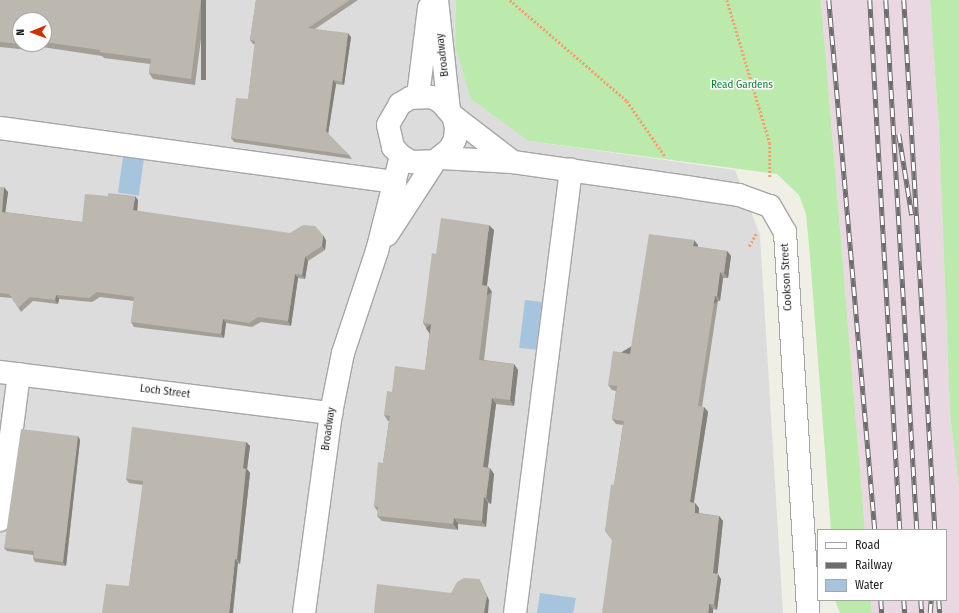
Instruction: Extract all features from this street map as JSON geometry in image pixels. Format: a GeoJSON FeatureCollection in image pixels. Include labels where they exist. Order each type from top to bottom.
{"type":"FeatureCollection","features":[{"type":"Feature","properties":{"kind":"street","name":"Broadway"},"geometry":{"type":"LineString","coordinates":[[418,96],[430,0]]}},
{"type":"Feature","properties":{"kind":"street","name":"Broadway"},"geometry":{"type":"LineString","coordinates":[[377,251],[438,160],[450,150],[455,139],[456,127],[451,113],[437,0]]}},
{"type":"Feature","properties":{"kind":"street"},"geometry":{"type":"LineString","coordinates":[[513,162],[430,97],[418,96],[400,104],[388,125],[393,147],[401,156],[412,162],[438,160],[513,162],[739,194],[770,206]]}},
{"type":"Feature","properties":{"kind":"street"},"geometry":{"type":"LineString","coordinates":[[0,128],[395,182]]}},
{"type":"Feature","properties":{"kind":"street","name":"Broadway"},"geometry":{"type":"LineString","coordinates":[[304,613],[331,413],[343,352],[377,251],[401,156]]}},
{"type":"Feature","properties":{"kind":"street"},"geometry":{"type":"LineString","coordinates":[[515,613],[571,170]]}},
{"type":"Feature","properties":{"kind":"street","name":"Cookson Street"},"geometry":{"type":"LineString","coordinates":[[770,206],[785,232],[808,613]]}},
{"type":"Feature","properties":{"kind":"street"},"geometry":{"type":"LineString","coordinates":[[0,520],[10,373]]}},
{"type":"Feature","properties":{"kind":"street","name":"Loch Street"},"geometry":{"type":"LineString","coordinates":[[10,373],[331,413]]}},
{"type":"Feature","properties":{"kind":"path"},"geometry":{"type":"LineString","coordinates":[[510,0],[627,100],[686,187]]}},
{"type":"Feature","properties":{"kind":"path"},"geometry":{"type":"LineString","coordinates":[[727,0],[770,143],[770,206],[749,246]]}},
{"type":"Feature","properties":{"kind":"shaded area"},"geometry":{"type":"Polygon","coordinates":[[[0,0],[456,0],[456,49],[529,141],[735,170],[760,235],[783,613],[0,613],[0,0]]]}},
{"type":"Feature","properties":{"kind":"shaded area"},"geometry":{"type":"Polygon","coordinates":[[[821,0],[930,0],[939,130],[950,413],[959,490],[959,613],[872,613],[871,601],[947,601],[947,529],[865,529],[821,0]]]}},
{"type":"Feature","properties":{"kind":"green space","name":"Read Gardens"},"geometry":{"type":"Polygon","coordinates":[[[456,0],[821,0],[865,529],[831,529],[806,214],[799,195],[777,174],[529,141],[471,99],[456,49],[456,0]]]}},
{"type":"Feature","properties":{"kind":"green space"},"geometry":{"type":"Polygon","coordinates":[[[930,0],[959,0],[959,490],[950,413],[939,130],[930,0]]]}},
{"type":"Feature","properties":{"kind":"green space"},"geometry":{"type":"Polygon","coordinates":[[[835,601],[871,601],[872,613],[840,613],[835,601]]]}},
{"type":"Feature","properties":{"kind":"water"},"geometry":{"type":"Polygon","coordinates":[[[123,157],[144,160],[139,196],[118,193],[123,157]]]}},
{"type":"Feature","properties":{"kind":"water"},"geometry":{"type":"Polygon","coordinates":[[[525,300],[542,302],[536,350],[519,348],[525,300]]]}},
{"type":"Feature","properties":{"kind":"water"},"geometry":{"type":"Polygon","coordinates":[[[540,593],[576,598],[573,613],[537,613],[540,593]]]}},
{"type":"Feature","properties":{"kind":"building"},"geometry":{"type":"Polygon","coordinates":[[[0,0],[201,0],[191,79],[149,73],[151,59],[52,43],[52,12],[12,12],[12,43],[0,42],[0,0]]]}},
{"type":"Feature","properties":{"kind":"building"},"geometry":{"type":"Polygon","coordinates":[[[256,0],[350,0],[308,28],[348,33],[342,82],[333,80],[326,131],[349,155],[231,138],[236,98],[248,99],[255,41],[250,40],[256,0]]]}},
{"type":"Feature","properties":{"kind":"building"},"geometry":{"type":"Polygon","coordinates":[[[0,187],[4,187],[2,212],[82,222],[85,194],[108,196],[108,193],[135,196],[133,210],[290,233],[303,225],[315,226],[323,235],[322,246],[305,257],[302,275],[295,274],[288,321],[258,317],[249,323],[223,319],[221,334],[131,322],[134,297],[97,292],[89,298],[56,295],[55,300],[30,297],[18,308],[9,294],[0,293],[0,187]]]}},
{"type":"Feature","properties":{"kind":"building"},"geometry":{"type":"Polygon","coordinates":[[[441,218],[489,225],[482,285],[488,286],[479,360],[514,364],[510,400],[492,398],[483,467],[490,468],[486,498],[484,497],[482,521],[454,518],[453,524],[377,516],[378,507],[374,506],[378,462],[383,463],[390,416],[384,415],[387,391],[392,392],[395,366],[425,370],[431,324],[423,323],[432,253],[436,254],[441,218]]]}},
{"type":"Feature","properties":{"kind":"building"},"geometry":{"type":"Polygon","coordinates":[[[649,234],[694,240],[693,246],[727,251],[724,273],[720,272],[717,296],[715,296],[698,406],[704,407],[690,502],[695,503],[695,513],[719,516],[713,573],[718,574],[714,604],[709,604],[708,613],[602,613],[612,540],[605,531],[611,484],[614,485],[624,421],[612,419],[617,386],[608,385],[613,351],[630,354],[649,234]]]}},
{"type":"Feature","properties":{"kind":"building"},"geometry":{"type":"Polygon","coordinates":[[[132,427],[246,442],[243,468],[246,469],[237,559],[235,559],[229,613],[102,613],[106,584],[129,586],[143,481],[126,479],[132,427]]]}},
{"type":"Feature","properties":{"kind":"building"},"geometry":{"type":"Polygon","coordinates":[[[21,429],[78,436],[63,562],[33,558],[34,551],[4,548],[21,429]]]}},
{"type":"Feature","properties":{"kind":"building"},"geometry":{"type":"Polygon","coordinates":[[[464,578],[479,579],[487,596],[484,613],[374,613],[377,584],[451,593],[457,582],[464,578]]]}},
{"type":"Feature","properties":{"kind":"railway"},"geometry":{"type":"LineString","coordinates":[[829,0],[875,529]]}},
{"type":"Feature","properties":{"kind":"railway"},"geometry":{"type":"LineString","coordinates":[[870,0],[900,529]]}},
{"type":"Feature","properties":{"kind":"railway"},"geometry":{"type":"LineString","coordinates":[[886,0],[917,529]]}},
{"type":"Feature","properties":{"kind":"railway"},"geometry":{"type":"LineString","coordinates":[[904,0],[935,529]]}},
{"type":"Feature","properties":{"kind":"railway"},"geometry":{"type":"LineString","coordinates":[[899,134],[912,215]]}},
{"type":"Feature","properties":{"kind":"railway"},"geometry":{"type":"LineString","coordinates":[[881,601],[882,613]]}},
{"type":"Feature","properties":{"kind":"railway"},"geometry":{"type":"LineString","coordinates":[[904,601],[905,613]]}},
{"type":"Feature","properties":{"kind":"railway"},"geometry":{"type":"LineString","coordinates":[[921,601],[922,613]]}},
{"type":"Feature","properties":{"kind":"railway"},"geometry":{"type":"LineString","coordinates":[[930,613],[931,601]]}},
{"type":"Feature","properties":{"kind":"railway"},"geometry":{"type":"LineString","coordinates":[[939,601],[940,613]]}}]}
